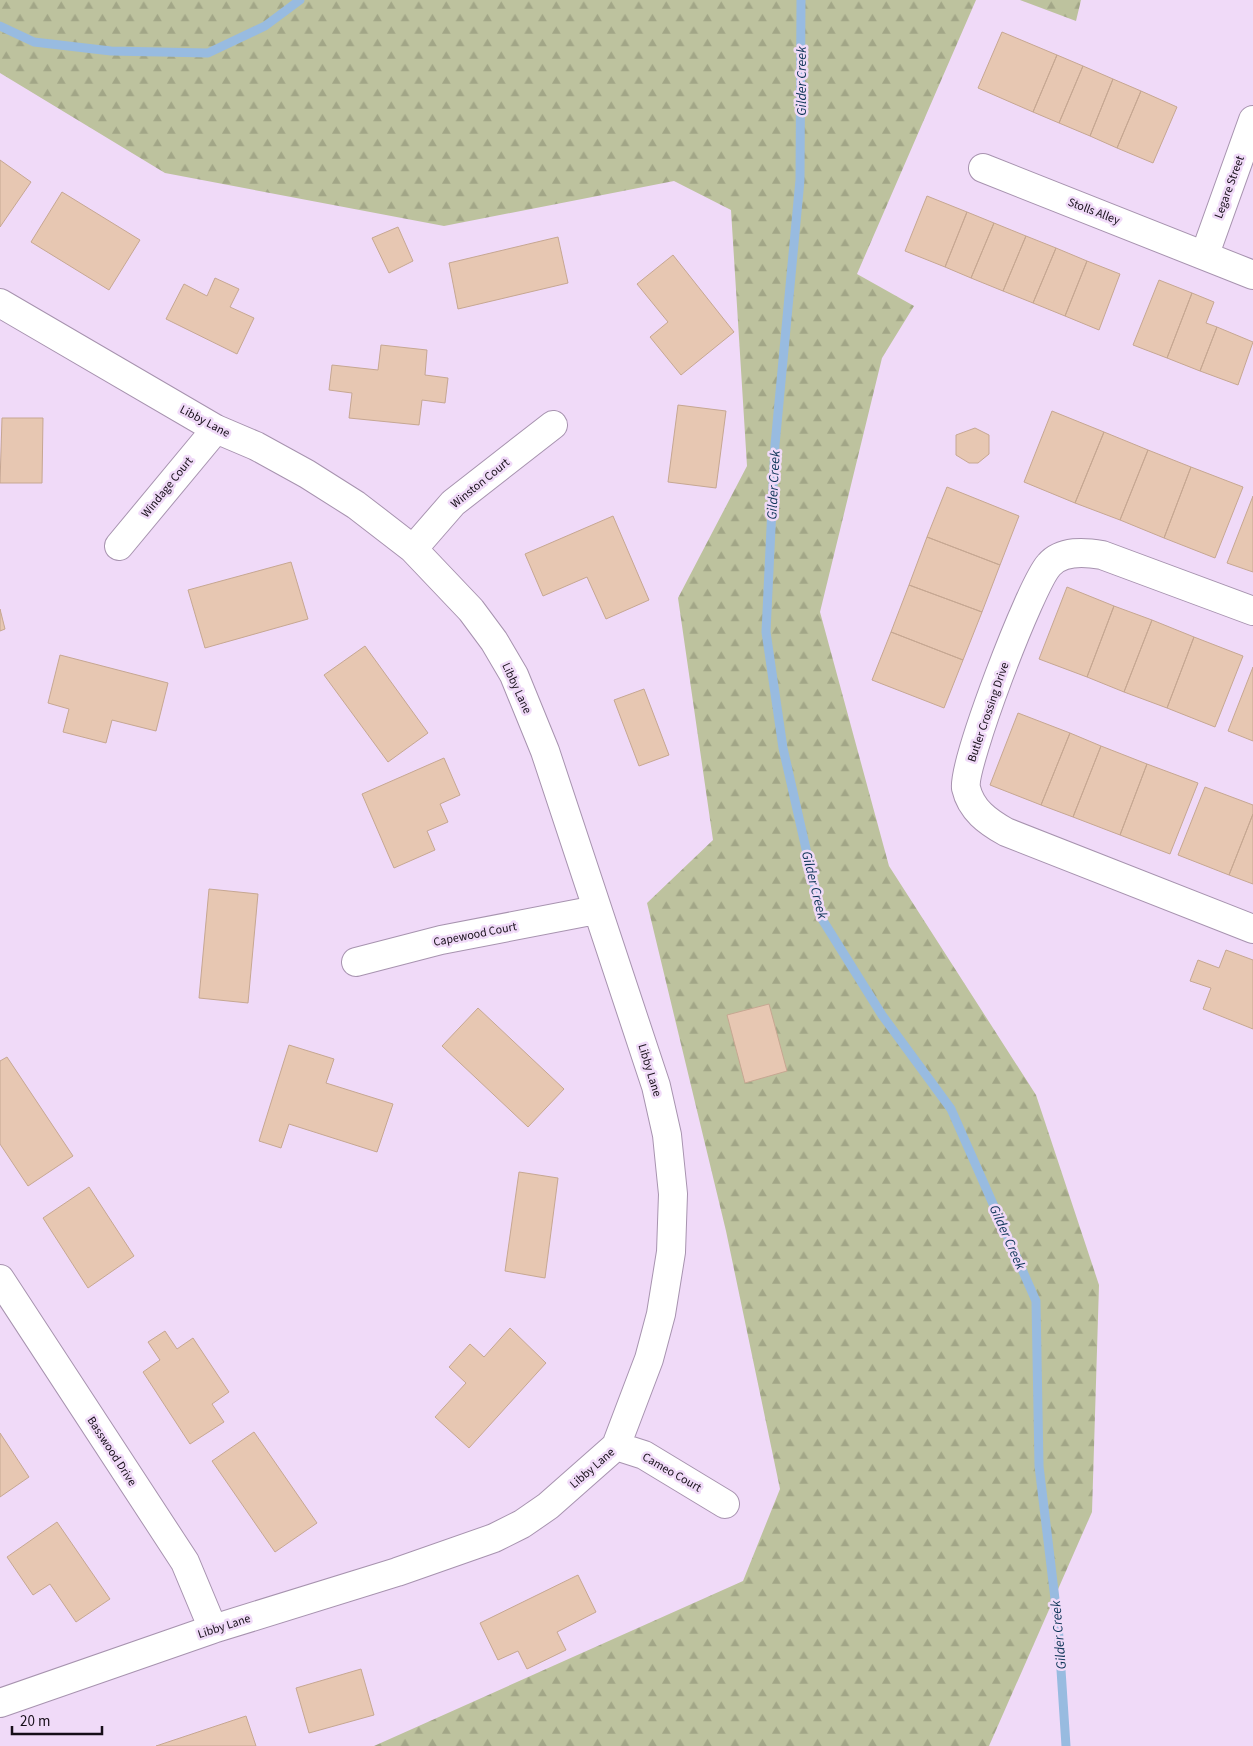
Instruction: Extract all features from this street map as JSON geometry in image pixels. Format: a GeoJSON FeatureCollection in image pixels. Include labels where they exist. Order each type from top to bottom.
{"type":"FeatureCollection","features":[{"type":"Feature","properties":{"kind":"street","name":"Legare Street"},"geometry":{"type":"LineString","coordinates":[[1205,254],[1253,120]]}},
{"type":"Feature","properties":{"kind":"street","name":"Stolls Alley"},"geometry":{"type":"LineString","coordinates":[[983,168],[1205,254],[1253,275]]}},
{"type":"Feature","properties":{"kind":"street","name":"Libby Lane"},"geometry":{"type":"LineString","coordinates":[[0,303],[216,429],[256,446],[307,474],[356,505],[413,549],[471,610],[494,641],[514,675],[545,751],[596,910],[656,1086],[667,1135],[673,1194],[671,1252],[661,1314],[649,1359],[616,1446],[548,1506],[522,1524],[494,1538],[397,1572],[213,1629],[0,1703]]}},
{"type":"Feature","properties":{"kind":"street","name":"Winston Court"},"geometry":{"type":"LineString","coordinates":[[413,549],[454,503],[553,425]]}},
{"type":"Feature","properties":{"kind":"street","name":"Windage Court"},"geometry":{"type":"LineString","coordinates":[[119,546],[216,429]]}},
{"type":"Feature","properties":{"kind":"street","name":"Butler Crossing Drive"},"geometry":{"type":"LineString","coordinates":[[1253,610],[1086,552],[1067,554],[1050,564],[1038,580],[1026,608],[977,736],[966,776],[966,788],[973,806],[987,821],[1006,832],[1253,929]]}},
{"type":"Feature","properties":{"kind":"street","name":"Capewood Court"},"geometry":{"type":"LineString","coordinates":[[356,962],[441,940],[596,910]]}},
{"type":"Feature","properties":{"kind":"street","name":"Basswood Drive"},"geometry":{"type":"LineString","coordinates":[[0,1279],[185,1562],[213,1629]]}},
{"type":"Feature","properties":{"kind":"street","name":"Cameo Court"},"geometry":{"type":"LineString","coordinates":[[616,1446],[644,1455],[725,1504]]}},
{"type":"Feature","properties":{"kind":"green space"},"geometry":{"type":"Polygon","coordinates":[[[0,0],[976,0],[857,274],[914,306],[882,358],[820,612],[889,866],[1036,1095],[1099,1285],[1092,1512],[989,1746],[374,1746],[743,1581],[780,1489],[726,1231],[647,903],[713,840],[678,598],[747,466],[731,210],[674,181],[444,226],[165,173],[0,73],[0,0]]]}},
{"type":"Feature","properties":{"kind":"green space"},"geometry":{"type":"Polygon","coordinates":[[[1020,0],[1081,0],[1076,21],[1020,0]]]}},
{"type":"Feature","properties":{"kind":"building"},"geometry":{"type":"Polygon","coordinates":[[[1002,32],[1057,55],[1033,112],[978,88],[1002,32]]]}},
{"type":"Feature","properties":{"kind":"building"},"geometry":{"type":"Polygon","coordinates":[[[1057,55],[1083,66],[1059,123],[1033,112],[1057,55]]]}},
{"type":"Feature","properties":{"kind":"building"},"geometry":{"type":"Polygon","coordinates":[[[1083,66],[1113,79],[1090,136],[1059,123],[1083,66]]]}},
{"type":"Feature","properties":{"kind":"building"},"geometry":{"type":"Polygon","coordinates":[[[1113,79],[1141,91],[1117,148],[1090,136],[1113,79]]]}},
{"type":"Feature","properties":{"kind":"building"},"geometry":{"type":"Polygon","coordinates":[[[1141,91],[1177,107],[1153,163],[1117,148],[1141,91]]]}},
{"type":"Feature","properties":{"kind":"building"},"geometry":{"type":"Polygon","coordinates":[[[0,160],[31,182],[0,227],[0,160]]]}},
{"type":"Feature","properties":{"kind":"building"},"geometry":{"type":"Polygon","coordinates":[[[62,192],[140,240],[109,290],[31,242],[62,192]]]}},
{"type":"Feature","properties":{"kind":"building"},"geometry":{"type":"Polygon","coordinates":[[[927,196],[967,212],[945,267],[905,251],[927,196]]]}},
{"type":"Feature","properties":{"kind":"building"},"geometry":{"type":"Polygon","coordinates":[[[967,212],[994,223],[971,278],[945,267],[967,212]]]}},
{"type":"Feature","properties":{"kind":"building"},"geometry":{"type":"Polygon","coordinates":[[[994,223],[1026,236],[1003,291],[971,278],[994,223]]]}},
{"type":"Feature","properties":{"kind":"building"},"geometry":{"type":"Polygon","coordinates":[[[398,227],[413,261],[389,273],[372,238],[398,227]]]}},
{"type":"Feature","properties":{"kind":"building"},"geometry":{"type":"Polygon","coordinates":[[[1026,236],[1056,248],[1033,303],[1003,291],[1026,236]]]}},
{"type":"Feature","properties":{"kind":"building"},"geometry":{"type":"Polygon","coordinates":[[[558,237],[568,283],[458,309],[449,263],[558,237]]]}},
{"type":"Feature","properties":{"kind":"building"},"geometry":{"type":"Polygon","coordinates":[[[1056,248],[1087,261],[1065,316],[1033,303],[1056,248]]]}},
{"type":"Feature","properties":{"kind":"building"},"geometry":{"type":"Polygon","coordinates":[[[673,255],[734,332],[681,375],[650,337],[668,322],[637,284],[673,255]]]}},
{"type":"Feature","properties":{"kind":"building"},"geometry":{"type":"Polygon","coordinates":[[[1087,261],[1120,274],[1099,330],[1065,316],[1087,261]]]}},
{"type":"Feature","properties":{"kind":"building"},"geometry":{"type":"Polygon","coordinates":[[[215,278],[239,289],[230,307],[254,318],[237,354],[166,319],[184,284],[207,296],[215,278]]]}},
{"type":"Feature","properties":{"kind":"building"},"geometry":{"type":"Polygon","coordinates":[[[1159,280],[1192,293],[1167,358],[1133,345],[1159,280]]]}},
{"type":"Feature","properties":{"kind":"building"},"geometry":{"type":"Polygon","coordinates":[[[1192,293],[1214,302],[1206,323],[1217,327],[1200,371],[1167,358],[1192,293]]]}},
{"type":"Feature","properties":{"kind":"building"},"geometry":{"type":"Polygon","coordinates":[[[1217,327],[1253,342],[1238,385],[1200,371],[1217,327]]]}},
{"type":"Feature","properties":{"kind":"building"},"geometry":{"type":"Polygon","coordinates":[[[381,345],[427,350],[425,375],[448,378],[445,403],[422,400],[419,425],[349,418],[352,393],[329,390],[332,365],[378,370],[381,345]]]}},
{"type":"Feature","properties":{"kind":"building"},"geometry":{"type":"Polygon","coordinates":[[[678,405],[726,411],[716,488],[668,482],[678,405]]]}},
{"type":"Feature","properties":{"kind":"building"},"geometry":{"type":"Polygon","coordinates":[[[1052,411],[1104,432],[1075,503],[1024,482],[1052,411]]]}},
{"type":"Feature","properties":{"kind":"building"},"geometry":{"type":"Polygon","coordinates":[[[2,418],[43,418],[42,483],[0,483],[2,418]]]}},
{"type":"Feature","properties":{"kind":"building"},"geometry":{"type":"Polygon","coordinates":[[[975,428],[989,435],[989,454],[978,463],[969,463],[956,455],[956,435],[975,428]]]}},
{"type":"Feature","properties":{"kind":"building"},"geometry":{"type":"Polygon","coordinates":[[[1104,432],[1148,450],[1120,520],[1075,503],[1104,432]]]}},
{"type":"Feature","properties":{"kind":"building"},"geometry":{"type":"Polygon","coordinates":[[[1148,450],[1191,467],[1164,538],[1120,520],[1148,450]]]}},
{"type":"Feature","properties":{"kind":"building"},"geometry":{"type":"Polygon","coordinates":[[[1191,467],[1243,487],[1215,558],[1164,538],[1191,467]]]}},
{"type":"Feature","properties":{"kind":"building"},"geometry":{"type":"Polygon","coordinates":[[[947,487],[1019,516],[1000,565],[927,537],[947,487]]]}},
{"type":"Feature","properties":{"kind":"building"},"geometry":{"type":"Polygon","coordinates":[[[1253,496],[1253,572],[1227,563],[1253,496]]]}},
{"type":"Feature","properties":{"kind":"building"},"geometry":{"type":"Polygon","coordinates":[[[613,516],[649,600],[606,619],[587,577],[543,596],[525,554],[613,516]]]}},
{"type":"Feature","properties":{"kind":"building"},"geometry":{"type":"Polygon","coordinates":[[[927,537],[1000,565],[982,612],[909,585],[927,537]]]}},
{"type":"Feature","properties":{"kind":"building"},"geometry":{"type":"Polygon","coordinates":[[[291,562],[308,619],[205,648],[188,590],[291,562]]]}},
{"type":"Feature","properties":{"kind":"building"},"geometry":{"type":"Polygon","coordinates":[[[909,585],[982,612],[963,660],[891,632],[909,585]]]}},
{"type":"Feature","properties":{"kind":"building"},"geometry":{"type":"Polygon","coordinates":[[[1067,587],[1114,606],[1087,677],[1039,659],[1067,587]]]}},
{"type":"Feature","properties":{"kind":"building"},"geometry":{"type":"Polygon","coordinates":[[[1114,606],[1152,620],[1124,692],[1087,677],[1114,606]]]}},
{"type":"Feature","properties":{"kind":"building"},"geometry":{"type":"Polygon","coordinates":[[[0,609],[5,629],[0,631],[0,609]]]}},
{"type":"Feature","properties":{"kind":"building"},"geometry":{"type":"Polygon","coordinates":[[[1152,620],[1194,637],[1167,708],[1124,692],[1152,620]]]}},
{"type":"Feature","properties":{"kind":"building"},"geometry":{"type":"Polygon","coordinates":[[[891,632],[963,660],[944,708],[872,680],[891,632]]]}},
{"type":"Feature","properties":{"kind":"building"},"geometry":{"type":"Polygon","coordinates":[[[1194,637],[1243,656],[1215,727],[1167,708],[1194,637]]]}},
{"type":"Feature","properties":{"kind":"building"},"geometry":{"type":"Polygon","coordinates":[[[365,646],[428,733],[388,762],[324,675],[365,646]]]}},
{"type":"Feature","properties":{"kind":"building"},"geometry":{"type":"Polygon","coordinates":[[[60,655],[168,683],[156,731],[112,720],[106,743],[63,732],[69,709],[48,703],[60,655]]]}},
{"type":"Feature","properties":{"kind":"building"},"geometry":{"type":"Polygon","coordinates":[[[1253,667],[1253,741],[1228,731],[1253,667]]]}},
{"type":"Feature","properties":{"kind":"building"},"geometry":{"type":"Polygon","coordinates":[[[644,689],[669,755],[639,766],[614,700],[644,689]]]}},
{"type":"Feature","properties":{"kind":"building"},"geometry":{"type":"Polygon","coordinates":[[[1018,713],[1070,733],[1041,805],[990,785],[1018,713]]]}},
{"type":"Feature","properties":{"kind":"building"},"geometry":{"type":"Polygon","coordinates":[[[1070,733],[1101,746],[1073,817],[1041,805],[1070,733]]]}},
{"type":"Feature","properties":{"kind":"building"},"geometry":{"type":"Polygon","coordinates":[[[1101,746],[1147,764],[1120,835],[1073,817],[1101,746]]]}},
{"type":"Feature","properties":{"kind":"building"},"geometry":{"type":"Polygon","coordinates":[[[444,758],[460,795],[440,804],[448,822],[427,831],[435,850],[394,868],[362,794],[444,758]]]}},
{"type":"Feature","properties":{"kind":"building"},"geometry":{"type":"Polygon","coordinates":[[[1147,764],[1198,783],[1170,854],[1120,835],[1147,764]]]}},
{"type":"Feature","properties":{"kind":"building"},"geometry":{"type":"Polygon","coordinates":[[[1205,787],[1253,805],[1253,814],[1229,875],[1178,855],[1205,787]]]}},
{"type":"Feature","properties":{"kind":"building"},"geometry":{"type":"Polygon","coordinates":[[[1253,814],[1253,884],[1229,875],[1253,814]]]}},
{"type":"Feature","properties":{"kind":"building"},"geometry":{"type":"Polygon","coordinates":[[[209,889],[258,894],[248,1003],[199,998],[209,889]]]}},
{"type":"Feature","properties":{"kind":"building"},"geometry":{"type":"Polygon","coordinates":[[[1226,950],[1253,960],[1253,1029],[1203,1009],[1211,988],[1190,981],[1198,960],[1219,968],[1226,950]]]}},
{"type":"Feature","properties":{"kind":"building"},"geometry":{"type":"Polygon","coordinates":[[[769,1004],[787,1071],[745,1083],[727,1015],[769,1004]]]}},
{"type":"Feature","properties":{"kind":"building"},"geometry":{"type":"Polygon","coordinates":[[[478,1008],[564,1089],[528,1127],[442,1046],[478,1008]]]}},
{"type":"Feature","properties":{"kind":"building"},"geometry":{"type":"Polygon","coordinates":[[[289,1045],[334,1059],[326,1083],[393,1104],[377,1152],[289,1124],[281,1148],[259,1141],[289,1045]]]}},
{"type":"Feature","properties":{"kind":"building"},"geometry":{"type":"Polygon","coordinates":[[[7,1057],[73,1156],[28,1186],[0,1144],[0,1061],[7,1057]]]}},
{"type":"Feature","properties":{"kind":"building"},"geometry":{"type":"Polygon","coordinates":[[[519,1172],[558,1178],[545,1278],[505,1271],[519,1172]]]}},
{"type":"Feature","properties":{"kind":"building"},"geometry":{"type":"Polygon","coordinates":[[[89,1187],[134,1256],[88,1288],[43,1218],[89,1187]]]}},
{"type":"Feature","properties":{"kind":"building"},"geometry":{"type":"Polygon","coordinates":[[[510,1328],[546,1363],[469,1448],[435,1417],[466,1383],[449,1367],[470,1344],[484,1357],[510,1328]]]}},
{"type":"Feature","properties":{"kind":"building"},"geometry":{"type":"Polygon","coordinates":[[[165,1331],[177,1349],[193,1338],[229,1392],[212,1404],[224,1422],[190,1444],[143,1372],[160,1360],[148,1342],[165,1331]]]}},
{"type":"Feature","properties":{"kind":"building"},"geometry":{"type":"Polygon","coordinates":[[[254,1432],[317,1523],[275,1552],[212,1461],[254,1432]]]}},
{"type":"Feature","properties":{"kind":"building"},"geometry":{"type":"Polygon","coordinates":[[[0,1433],[29,1477],[0,1497],[0,1433]]]}},
{"type":"Feature","properties":{"kind":"building"},"geometry":{"type":"Polygon","coordinates":[[[57,1522],[110,1599],[76,1622],[50,1584],[33,1595],[7,1557],[57,1522]]]}},
{"type":"Feature","properties":{"kind":"building"},"geometry":{"type":"Polygon","coordinates":[[[578,1575],[596,1612],[557,1632],[566,1650],[527,1669],[518,1651],[498,1660],[480,1623],[578,1575]]]}},
{"type":"Feature","properties":{"kind":"building"},"geometry":{"type":"Polygon","coordinates":[[[361,1669],[374,1715],[309,1733],[296,1688],[361,1669]]]}},
{"type":"Feature","properties":{"kind":"building"},"geometry":{"type":"Polygon","coordinates":[[[246,1716],[256,1746],[156,1746],[246,1716]]]}},
{"type":"Feature","properties":{"kind":"waterway"},"geometry":{"type":"LineString","coordinates":[[0,26],[34,42],[111,51],[208,53],[265,26],[300,0]]}},
{"type":"Feature","properties":{"kind":"waterway","name":"Gilder Creek"},"geometry":{"type":"LineString","coordinates":[[801,0],[800,180],[775,445],[766,632],[783,748],[822,919],[882,1015],[951,1109],[1036,1301],[1039,1466],[1058,1624],[1066,1746]]}}]}
